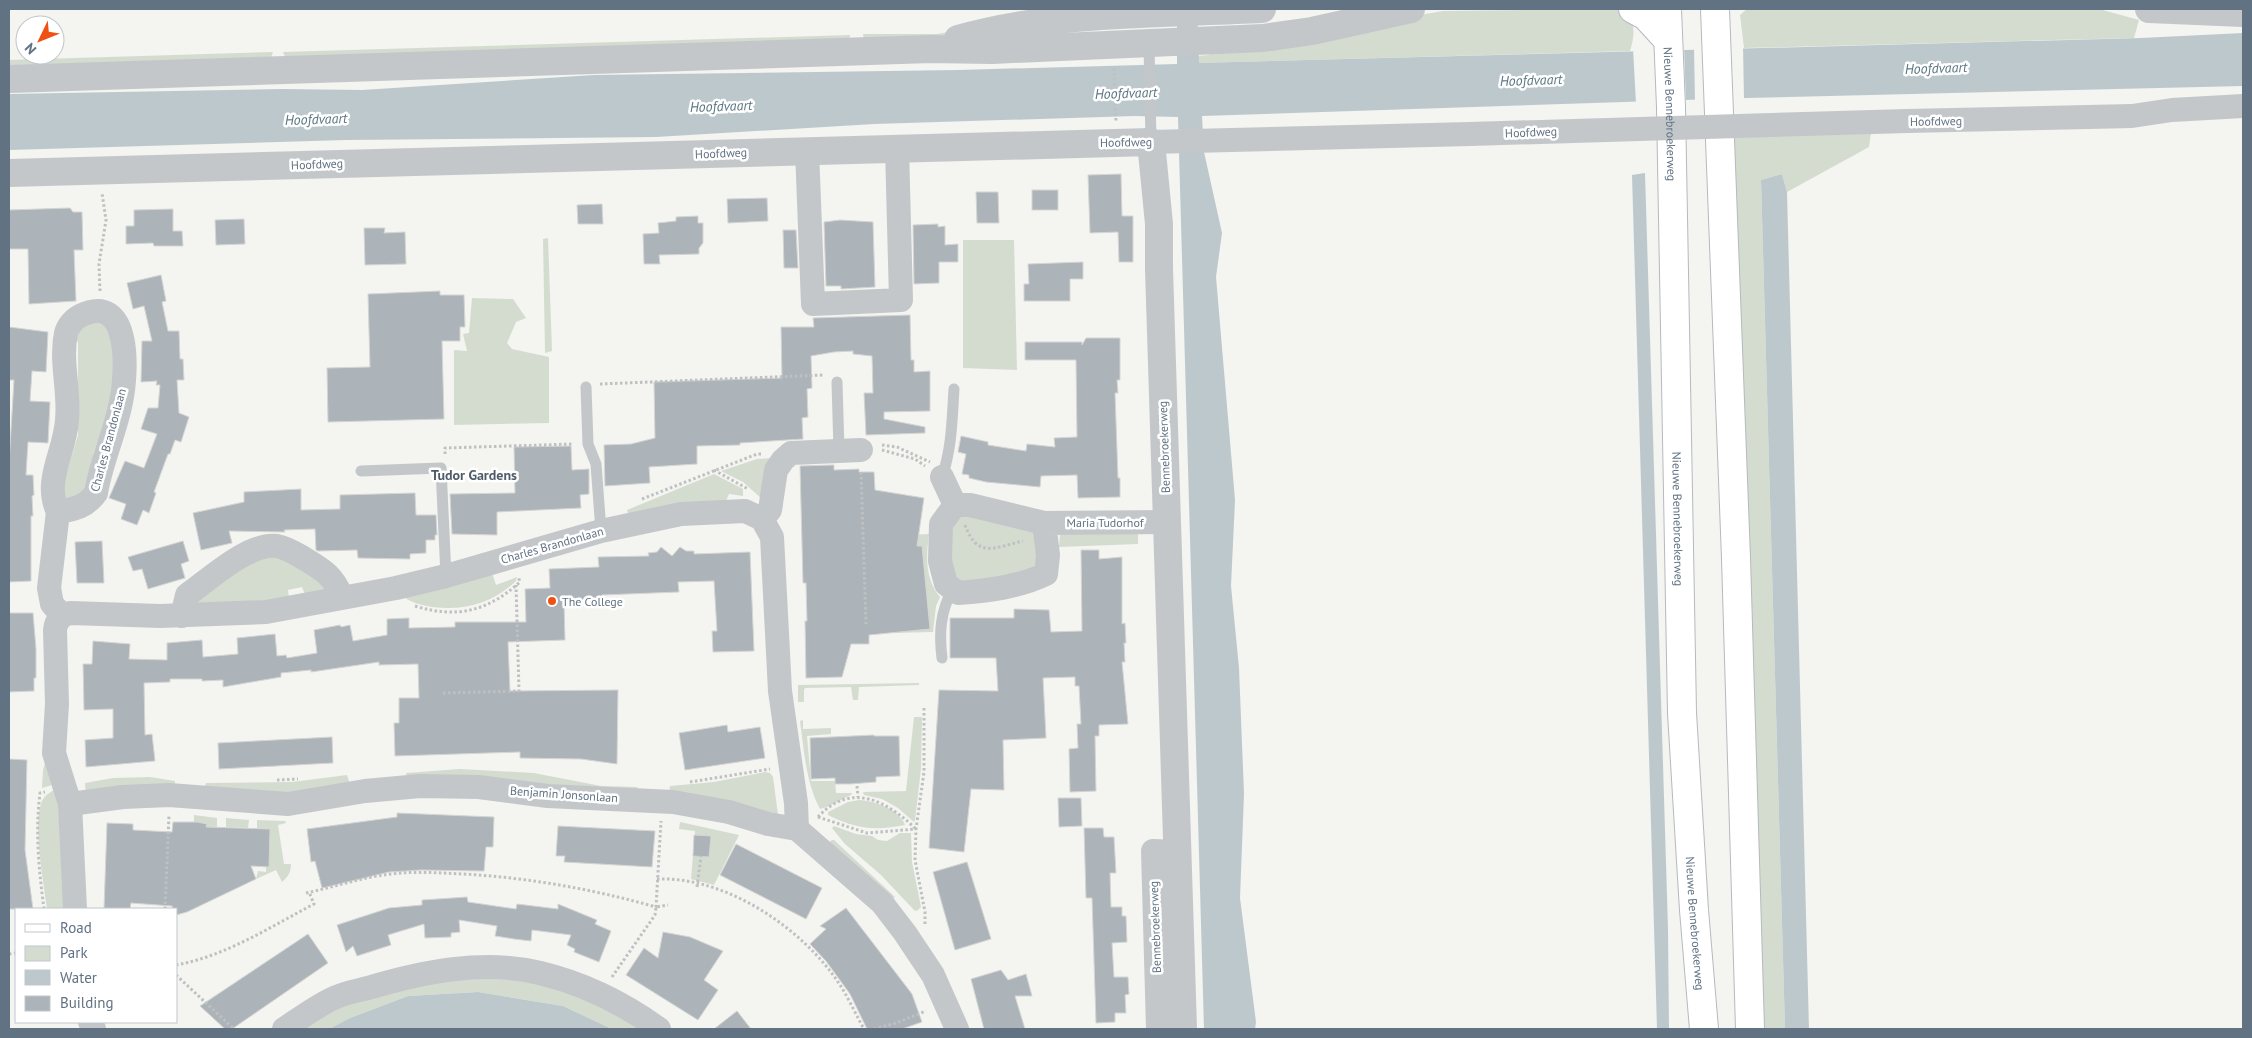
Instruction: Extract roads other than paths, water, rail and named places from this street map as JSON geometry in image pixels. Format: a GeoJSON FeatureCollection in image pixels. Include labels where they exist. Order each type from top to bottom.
{"type":"FeatureCollection","features":[{"type":"Feature","properties":{"kind":"main road"},"geometry":{"type":"LineString","coordinates":[[1633,9],[1646,16],[1668,40]]}},
{"type":"Feature","properties":{"kind":"main road","name":"Nieuwe Bennebroekerweg"},"geometry":{"type":"LineString","coordinates":[[1667,9],[1671,107],[1682,713],[1694,910],[1704,1029]]}},
{"type":"Feature","properties":{"kind":"main road"},"geometry":{"type":"LineString","coordinates":[[1715,9],[1736,568],[1750,1029]]}},
{"type":"Feature","properties":{"kind":"street"},"geometry":{"type":"LineString","coordinates":[[931,49],[960,39],[1024,24],[1150,11],[1262,9]]}},
{"type":"Feature","properties":{"kind":"street"},"geometry":{"type":"LineString","coordinates":[[9,78],[931,49],[992,50],[1157,47],[1208,41],[1263,38],[1312,31],[1411,9]]}},
{"type":"Feature","properties":{"kind":"street"},"geometry":{"type":"LineString","coordinates":[[2149,9],[2243,13]]}},
{"type":"Feature","properties":{"kind":"street","name":"Bennebroekerweg"},"geometry":{"type":"LineString","coordinates":[[1150,11],[1157,47]]}},
{"type":"Feature","properties":{"kind":"street","name":"Hoofdweg"},"geometry":{"type":"LineString","coordinates":[[9,173],[897,148],[1151,135],[1178,140],[1206,140],[2132,116],[2172,110],[2243,106]]}},
{"type":"Feature","properties":{"kind":"street","name":"Bennebroekerweg"},"geometry":{"type":"LineString","coordinates":[[1151,135],[1159,224],[1167,522],[1166,851],[1158,1029]]}},
{"type":"Feature","properties":{"kind":"street"},"geometry":{"type":"LineString","coordinates":[[808,150],[813,304],[901,300],[897,148]]}},
{"type":"Feature","properties":{"kind":"street","name":"Charles Brandonlaan"},"geometry":{"type":"LineString","coordinates":[[101,312],[110,314],[117,322],[122,336],[124,354],[121,402],[96,493],[90,502],[79,508],[58,512],[52,494],[52,479],[64,442],[68,420],[65,374],[66,331],[72,322],[81,316],[101,312]]}},
{"type":"Feature","properties":{"kind":"street"},"geometry":{"type":"LineString","coordinates":[[850,450],[791,453],[776,470],[770,510],[762,520],[772,537],[774,548],[782,714],[796,803],[797,829],[888,910],[926,961],[957,1029]]}},
{"type":"Feature","properties":{"kind":"street"},"geometry":{"type":"LineString","coordinates":[[936,469],[955,505],[941,524],[940,561],[946,584],[958,593],[1027,584],[1046,574],[1048,555],[1045,530]]}},
{"type":"Feature","properties":{"kind":"street","name":"Maria Tudorhof"},"geometry":{"type":"LineString","coordinates":[[955,505],[970,505],[1045,530],[1167,522]]}},
{"type":"Feature","properties":{"kind":"street","name":"Charles Brandonlaan"},"geometry":{"type":"LineString","coordinates":[[62,615],[71,613],[182,616],[266,612],[396,588],[446,576],[601,531],[681,514],[745,511],[762,520]]}},
{"type":"Feature","properties":{"kind":"street"},"geometry":{"type":"LineString","coordinates":[[58,512],[49,588],[52,604],[62,615],[56,623],[55,630],[57,704],[54,753],[70,804],[75,908]]}},
{"type":"Feature","properties":{"kind":"street"},"geometry":{"type":"LineString","coordinates":[[182,616],[186,596],[234,561],[260,548],[276,546],[293,551],[335,580],[342,597]]}},
{"type":"Feature","properties":{"kind":"street","name":"Benjamin Jonsonlaan"},"geometry":{"type":"LineString","coordinates":[[70,804],[123,797],[169,795],[288,804],[365,791],[420,786],[478,787],[548,796],[673,802],[729,812],[768,824],[797,829]]}},
{"type":"Feature","properties":{"kind":"street","name":"Bennebroekerweg"},"geometry":{"type":"LineString","coordinates":[[1166,851],[1183,1029]]}},
{"type":"Feature","properties":{"kind":"street"},"geometry":{"type":"LineString","coordinates":[[284,1029],[332,998],[434,971],[499,968],[539,972],[600,994],[641,1016],[659,1029]]}},
{"type":"Feature","properties":{"kind":"lane","name":"Bennebroekerweg"},"geometry":{"type":"LineString","coordinates":[[1151,135],[1157,47]]}},
{"type":"Feature","properties":{"kind":"lane"},"geometry":{"type":"LineString","coordinates":[[837,382],[850,450]]}},
{"type":"Feature","properties":{"kind":"lane"},"geometry":{"type":"LineString","coordinates":[[586,387],[588,444],[596,464],[601,531]]}},
{"type":"Feature","properties":{"kind":"lane"},"geometry":{"type":"LineString","coordinates":[[936,469],[948,459],[952,434],[954,389]]}},
{"type":"Feature","properties":{"kind":"lane"},"geometry":{"type":"LineString","coordinates":[[360,471],[441,468],[446,576]]}},
{"type":"Feature","properties":{"kind":"lane"},"geometry":{"type":"LineString","coordinates":[[942,658],[941,621],[945,602],[953,589]]}},
{"type":"Feature","properties":{"kind":"water","name":"Hoofdvaart"},"geometry":{"type":"Polygon","coordinates":[[[1177,9],[1197,9],[1199,63],[2141,38],[2243,33],[2243,86],[1746,98],[1202,116],[1204,152],[1222,233],[1216,277],[1235,500],[1231,586],[1239,668],[1244,794],[1240,898],[1256,1022],[1255,1029],[1204,1029],[1178,117],[1134,116],[874,124],[656,137],[345,140],[9,150],[9,94],[282,89],[362,90],[594,75],[958,70],[1177,64],[1177,9]]]}},
{"type":"Feature","properties":{"kind":"water"},"geometry":{"type":"Polygon","coordinates":[[[1645,173],[1668,929],[1669,1029],[1657,1029],[1632,175],[1645,173]]]}},
{"type":"Feature","properties":{"kind":"water"},"geometry":{"type":"Polygon","coordinates":[[[1782,174],[1787,192],[1809,1029],[1785,1029],[1761,180],[1782,174]]]}},
{"type":"Feature","properties":{"kind":"water"},"geometry":{"type":"Polygon","coordinates":[[[478,992],[563,1006],[612,1029],[329,1029],[350,1018],[408,996],[478,992]]]}},
{"type":"Feature","properties":{"kind":"place","name":"The College"},"geometry":{"type":"Point","coordinates":[552,601]}},
{"type":"Feature","properties":{"kind":"district","name":"Tudor Gardens"},"geometry":{"type":"Point","coordinates":[474,475]}}]}
